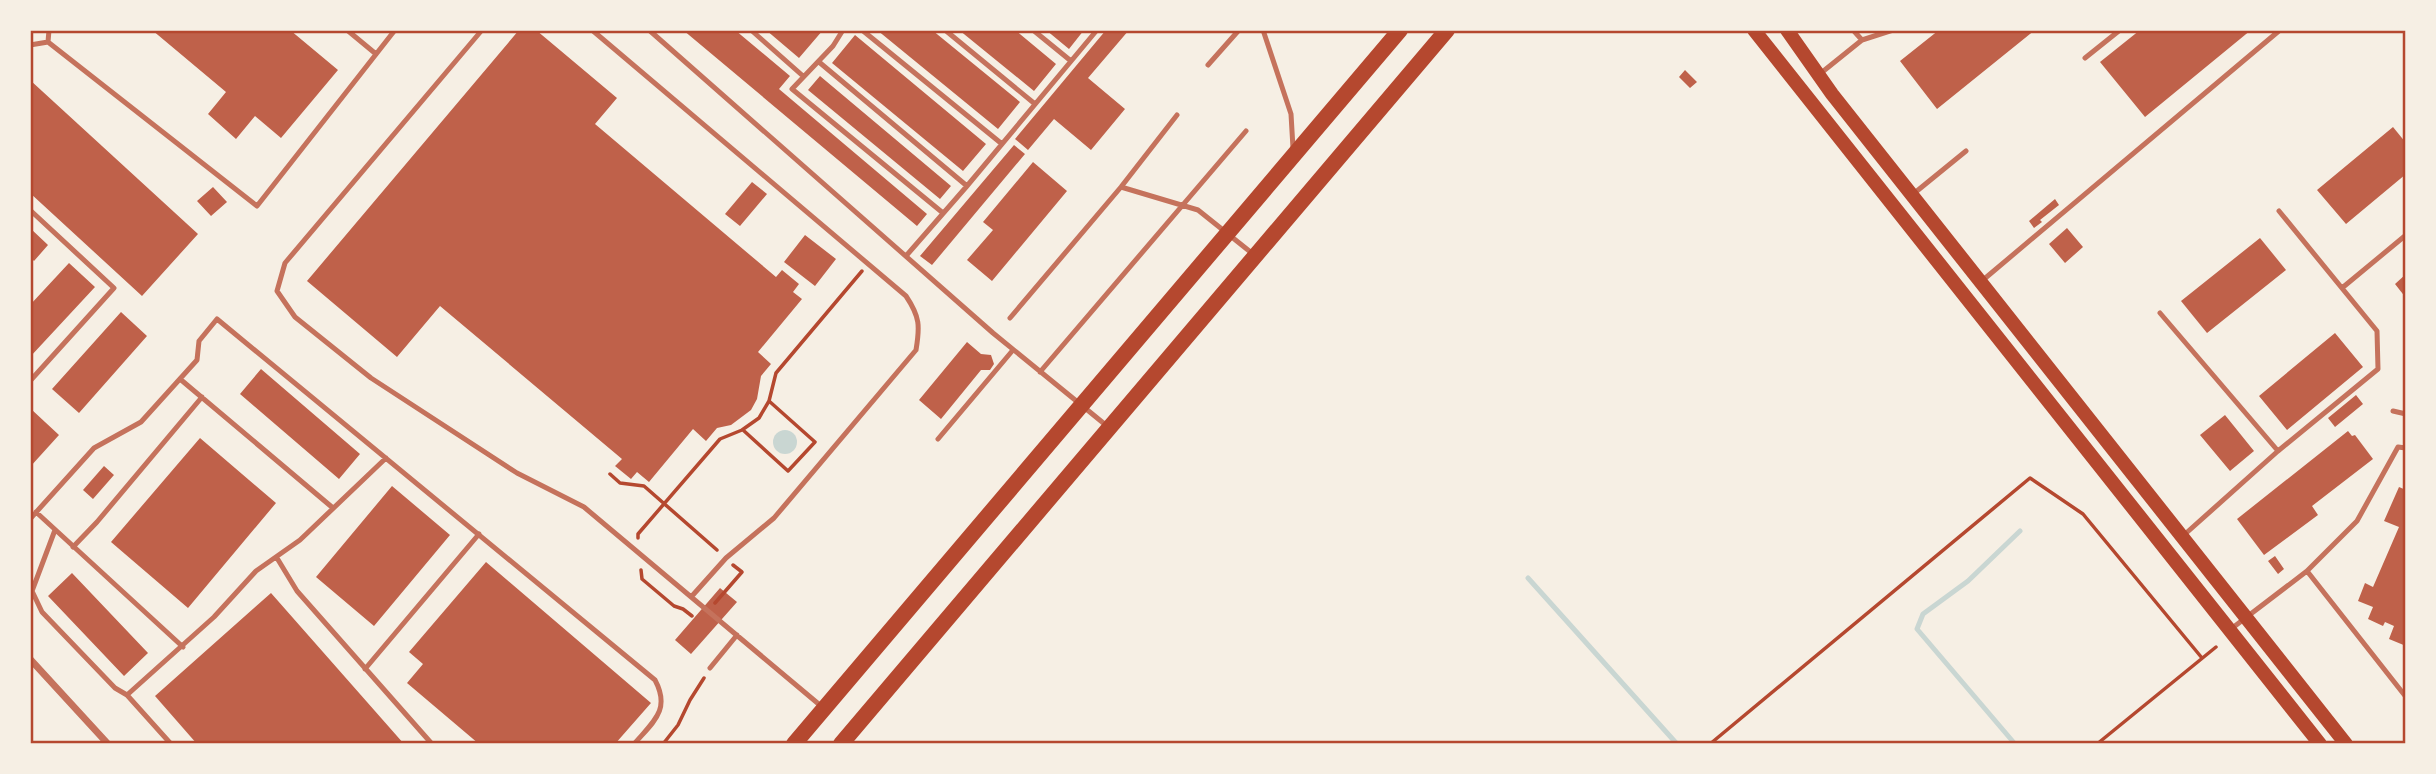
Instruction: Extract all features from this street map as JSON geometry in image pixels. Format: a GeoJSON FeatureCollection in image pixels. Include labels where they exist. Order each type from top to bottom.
{"type":"FeatureCollection","features":[{"type":"Feature","properties":{"kind":"main road"},"geometry":{"type":"LineString","coordinates":[[794,744],[1400,30]]}},
{"type":"Feature","properties":{"kind":"main road"},"geometry":{"type":"LineString","coordinates":[[841,744],[1447,30]]}},
{"type":"Feature","properties":{"kind":"main road"},"geometry":{"type":"LineString","coordinates":[[1754,30],[2320,744]]}},
{"type":"Feature","properties":{"kind":"main road"},"geometry":{"type":"LineString","coordinates":[[1787,30],[1818,75],[2346,744]]}},
{"type":"Feature","properties":{"kind":"street"},"geometry":{"type":"LineString","coordinates":[[30,660],[108,744]]}},
{"type":"Feature","properties":{"kind":"lane"},"geometry":{"type":"LineString","coordinates":[[48,42],[49,30]]}},
{"type":"Feature","properties":{"kind":"lane"},"geometry":{"type":"LineString","coordinates":[[347,30],[376,54]]}},
{"type":"Feature","properties":{"kind":"lane"},"geometry":{"type":"LineString","coordinates":[[48,42],[257,206],[395,30]]}},
{"type":"Feature","properties":{"kind":"lane"},"geometry":{"type":"LineString","coordinates":[[482,30],[285,263],[277,291],[295,317],[371,378],[517,473],[584,507],[824,708]]}},
{"type":"Feature","properties":{"kind":"lane"},"geometry":{"type":"LineString","coordinates":[[592,30],[906,296],[917,313],[919,330],[916,350],[774,518],[726,558],[692,596]]}},
{"type":"Feature","properties":{"kind":"lane"},"geometry":{"type":"LineString","coordinates":[[649,30],[1013,350],[1110,428]]}},
{"type":"Feature","properties":{"kind":"lane"},"geometry":{"type":"LineString","coordinates":[[751,30],[803,76]]}},
{"type":"Feature","properties":{"kind":"lane"},"geometry":{"type":"LineString","coordinates":[[843,30],[819,62],[792,89],[943,213]]}},
{"type":"Feature","properties":{"kind":"lane"},"geometry":{"type":"LineString","coordinates":[[862,30],[1002,144]]}},
{"type":"Feature","properties":{"kind":"lane"},"geometry":{"type":"LineString","coordinates":[[945,30],[1035,104]]}},
{"type":"Feature","properties":{"kind":"lane"},"geometry":{"type":"LineString","coordinates":[[1033,30],[1071,61]]}},
{"type":"Feature","properties":{"kind":"lane"},"geometry":{"type":"LineString","coordinates":[[906,256],[1097,30]]}},
{"type":"Feature","properties":{"kind":"lane"},"geometry":{"type":"LineString","coordinates":[[1209,65],[1239,30]]}},
{"type":"Feature","properties":{"kind":"lane"},"geometry":{"type":"LineString","coordinates":[[1263,30],[1291,114],[1294,157]]}},
{"type":"Feature","properties":{"kind":"lane"},"geometry":{"type":"LineString","coordinates":[[1853,30],[1862,40]]}},
{"type":"Feature","properties":{"kind":"lane"},"geometry":{"type":"LineString","coordinates":[[1818,75],[1862,40],[1893,30]]}},
{"type":"Feature","properties":{"kind":"lane"},"geometry":{"type":"LineString","coordinates":[[2085,58],[2120,30]]}},
{"type":"Feature","properties":{"kind":"lane"},"geometry":{"type":"LineString","coordinates":[[1981,282],[2280,30]]}},
{"type":"Feature","properties":{"kind":"lane"},"geometry":{"type":"LineString","coordinates":[[30,46],[48,42]]}},
{"type":"Feature","properties":{"kind":"lane"},"geometry":{"type":"LineString","coordinates":[[819,62],[967,186]]}},
{"type":"Feature","properties":{"kind":"lane"},"geometry":{"type":"LineString","coordinates":[[1010,317],[1121,187],[1177,115]]}},
{"type":"Feature","properties":{"kind":"lane"},"geometry":{"type":"LineString","coordinates":[[1040,372],[1246,131]]}},
{"type":"Feature","properties":{"kind":"lane"},"geometry":{"type":"LineString","coordinates":[[1912,195],[1966,151]]}},
{"type":"Feature","properties":{"kind":"lane"},"geometry":{"type":"LineString","coordinates":[[1121,187],[1198,210],[1255,256]]}},
{"type":"Feature","properties":{"kind":"lane"},"geometry":{"type":"LineString","coordinates":[[30,210],[114,288],[30,381]]}},
{"type":"Feature","properties":{"kind":"lane"},"geometry":{"type":"LineString","coordinates":[[2182,537],[2277,452],[2378,369],[2377,331],[2278,211]]}},
{"type":"Feature","properties":{"kind":"lane"},"geometry":{"type":"LineString","coordinates":[[2342,288],[2406,234]]}},
{"type":"Feature","properties":{"kind":"lane"},"geometry":{"type":"LineString","coordinates":[[2160,313],[2277,452]]}},
{"type":"Feature","properties":{"kind":"lane"},"geometry":{"type":"LineString","coordinates":[[30,519],[94,449],[141,422],[197,360],[199,341],[218,319],[655,680],[661,691],[660,713],[634,744]]}},
{"type":"Feature","properties":{"kind":"lane"},"geometry":{"type":"LineString","coordinates":[[938,439],[1013,350]]}},
{"type":"Feature","properties":{"kind":"lane"},"geometry":{"type":"LineString","coordinates":[[180,379],[333,508]]}},
{"type":"Feature","properties":{"kind":"lane"},"geometry":{"type":"LineString","coordinates":[[74,547],[202,397]]}},
{"type":"Feature","properties":{"kind":"lane"},"geometry":{"type":"LineString","coordinates":[[2393,411],[2406,415]]}},
{"type":"Feature","properties":{"kind":"lane"},"geometry":{"type":"LineString","coordinates":[[2230,630],[2307,571],[2357,521],[2398,447],[2406,448]]}},
{"type":"Feature","properties":{"kind":"lane"},"geometry":{"type":"LineString","coordinates":[[127,695],[183,647],[256,571],[300,540],[386,458]]}},
{"type":"Feature","properties":{"kind":"lane"},"geometry":{"type":"LineString","coordinates":[[36,512],[183,647]]}},
{"type":"Feature","properties":{"kind":"lane"},"geometry":{"type":"LineString","coordinates":[[55,530],[44,564],[34,580],[32,591],[36,602],[42,612],[115,688],[127,695],[171,744]]}},
{"type":"Feature","properties":{"kind":"lane"},"geometry":{"type":"LineString","coordinates":[[365,669],[479,534]]}},
{"type":"Feature","properties":{"kind":"lane"},"geometry":{"type":"LineString","coordinates":[[277,558],[297,591],[432,744]]}},
{"type":"Feature","properties":{"kind":"lane"},"geometry":{"type":"LineString","coordinates":[[2307,571],[2406,696]]}},
{"type":"Feature","properties":{"kind":"lane"},"geometry":{"type":"LineString","coordinates":[[710,668],[737,635]]}},
{"type":"Feature","properties":{"kind":"path"},"geometry":{"type":"LineString","coordinates":[[692,616],[674,606],[642,579],[638,534],[720,439],[742,430],[759,418],[769,401],[776,373],[868,265]]}},
{"type":"Feature","properties":{"kind":"path"},"geometry":{"type":"LineString","coordinates":[[742,430],[788,471],[797,462],[814,442],[769,401]]}},
{"type":"Feature","properties":{"kind":"path"},"geometry":{"type":"LineString","coordinates":[[610,474],[620,483],[644,486],[742,572],[709,610]]}},
{"type":"Feature","properties":{"kind":"path"},"geometry":{"type":"LineString","coordinates":[[1710,744],[2030,478],[2083,514],[2202,658]]}},
{"type":"Feature","properties":{"kind":"path"},"geometry":{"type":"LineString","coordinates":[[2097,744],[2216,647]]}},
{"type":"Feature","properties":{"kind":"path"},"geometry":{"type":"LineString","coordinates":[[663,744],[678,725],[710,668]]}},
{"type":"Feature","properties":{"kind":"shaded area"},"geometry":{"type":"Polygon","coordinates":[[[785,430],[794,433],[797,442],[794,451],[785,454],[776,451],[773,442],[776,433],[785,430]]]}},
{"type":"Feature","properties":{"kind":"building"},"geometry":{"type":"Polygon","coordinates":[[[152,30],[290,30],[338,70],[281,138],[255,116],[236,139],[208,114],[226,92],[152,30]]]}},
{"type":"Feature","properties":{"kind":"building"},"geometry":{"type":"Polygon","coordinates":[[[519,30],[536,30],[617,98],[595,124],[776,277],[782,270],[799,284],[793,292],[802,299],[758,352],[771,364],[761,376],[757,399],[751,410],[731,425],[717,428],[706,441],[693,429],[649,482],[637,472],[631,479],[615,466],[622,459],[440,306],[397,357],[307,281],[519,30]]]}},
{"type":"Feature","properties":{"kind":"building"},"geometry":{"type":"Polygon","coordinates":[[[683,30],[735,30],[790,76],[779,89],[927,214],[917,226],[683,30]]]}},
{"type":"Feature","properties":{"kind":"building"},"geometry":{"type":"Polygon","coordinates":[[[766,30],[823,30],[799,58],[766,30]]]}},
{"type":"Feature","properties":{"kind":"building"},"geometry":{"type":"Polygon","coordinates":[[[877,30],[932,30],[1020,102],[998,129],[877,30]]]}},
{"type":"Feature","properties":{"kind":"building"},"geometry":{"type":"Polygon","coordinates":[[[959,30],[1015,30],[1056,64],[1034,91],[959,30]]]}},
{"type":"Feature","properties":{"kind":"building"},"geometry":{"type":"Polygon","coordinates":[[[1046,30],[1084,30],[1069,49],[1046,30]]]}},
{"type":"Feature","properties":{"kind":"building"},"geometry":{"type":"Polygon","coordinates":[[[1106,30],[1129,30],[1088,78],[1125,109],[1091,150],[1054,119],[1028,150],[1015,139],[1106,30]]]}},
{"type":"Feature","properties":{"kind":"building"},"geometry":{"type":"Polygon","coordinates":[[[1939,30],[2035,30],[1937,109],[1900,61],[1939,30]]]}},
{"type":"Feature","properties":{"kind":"building"},"geometry":{"type":"Polygon","coordinates":[[[2140,30],[2251,30],[2145,117],[2100,62],[2140,30]]]}},
{"type":"Feature","properties":{"kind":"building"},"geometry":{"type":"Polygon","coordinates":[[[855,35],[986,144],[963,171],[832,63],[855,35]]]}},
{"type":"Feature","properties":{"kind":"building"},"geometry":{"type":"Polygon","coordinates":[[[1685,70],[1697,82],[1690,88],[1679,77],[1685,70]]]}},
{"type":"Feature","properties":{"kind":"building"},"geometry":{"type":"Polygon","coordinates":[[[820,76],[951,186],[940,199],[808,90],[820,76]]]}},
{"type":"Feature","properties":{"kind":"building"},"geometry":{"type":"Polygon","coordinates":[[[30,80],[198,234],[142,296],[30,193],[30,80]]]}},
{"type":"Feature","properties":{"kind":"building"},"geometry":{"type":"Polygon","coordinates":[[[2393,127],[2406,143],[2406,174],[2346,224],[2317,190],[2393,127]]]}},
{"type":"Feature","properties":{"kind":"building"},"geometry":{"type":"Polygon","coordinates":[[[1014,145],[1025,154],[932,265],[920,256],[1014,145]]]}},
{"type":"Feature","properties":{"kind":"building"},"geometry":{"type":"Polygon","coordinates":[[[1033,162],[1067,191],[992,281],[967,260],[993,230],[983,222],[1033,162]]]}},
{"type":"Feature","properties":{"kind":"building"},"geometry":{"type":"Polygon","coordinates":[[[752,182],[767,194],[740,226],[725,214],[752,182]]]}},
{"type":"Feature","properties":{"kind":"building"},"geometry":{"type":"Polygon","coordinates":[[[213,187],[227,202],[211,216],[197,201],[213,187]]]}},
{"type":"Feature","properties":{"kind":"building"},"geometry":{"type":"Polygon","coordinates":[[[2055,199],[2059,205],[2034,228],[2029,221],[2055,199]]]}},
{"type":"Feature","properties":{"kind":"building"},"geometry":{"type":"Polygon","coordinates":[[[30,228],[48,245],[34,261],[30,257],[30,228]]]}},
{"type":"Feature","properties":{"kind":"building"},"geometry":{"type":"Polygon","coordinates":[[[2067,228],[2083,247],[2065,263],[2049,244],[2067,228]]]}},
{"type":"Feature","properties":{"kind":"building"},"geometry":{"type":"Polygon","coordinates":[[[805,235],[836,259],[815,286],[784,262],[805,235]]]}},
{"type":"Feature","properties":{"kind":"building"},"geometry":{"type":"Polygon","coordinates":[[[2260,238],[2286,270],[2207,333],[2181,301],[2260,238]]]}},
{"type":"Feature","properties":{"kind":"building"},"geometry":{"type":"Polygon","coordinates":[[[69,263],[95,287],[30,357],[30,305],[69,263]]]}},
{"type":"Feature","properties":{"kind":"building"},"geometry":{"type":"Polygon","coordinates":[[[2406,274],[2406,298],[2395,284],[2406,274]]]}},
{"type":"Feature","properties":{"kind":"building"},"geometry":{"type":"Polygon","coordinates":[[[121,312],[147,336],[79,413],[52,389],[121,312]]]}},
{"type":"Feature","properties":{"kind":"building"},"geometry":{"type":"Polygon","coordinates":[[[2335,333],[2363,367],[2287,430],[2259,396],[2335,333]]]}},
{"type":"Feature","properties":{"kind":"building"},"geometry":{"type":"Polygon","coordinates":[[[967,342],[981,354],[991,355],[994,364],[990,370],[981,370],[941,419],[919,400],[967,342]]]}},
{"type":"Feature","properties":{"kind":"building"},"geometry":{"type":"Polygon","coordinates":[[[261,369],[360,454],[339,479],[240,394],[261,369]]]}},
{"type":"Feature","properties":{"kind":"building"},"geometry":{"type":"Polygon","coordinates":[[[2356,395],[2363,404],[2335,427],[2328,418],[2356,395]]]}},
{"type":"Feature","properties":{"kind":"building"},"geometry":{"type":"Polygon","coordinates":[[[31,409],[59,435],[30,467],[30,411],[31,409]]]}},
{"type":"Feature","properties":{"kind":"building"},"geometry":{"type":"Polygon","coordinates":[[[2225,415],[2254,451],[2230,471],[2200,435],[2225,415]]]}},
{"type":"Feature","properties":{"kind":"building"},"geometry":{"type":"Polygon","coordinates":[[[2348,431],[2352,436],[2355,435],[2373,459],[2312,506],[2318,515],[2264,555],[2237,519],[2348,431]]]}},
{"type":"Feature","properties":{"kind":"building"},"geometry":{"type":"Polygon","coordinates":[[[200,438],[276,503],[188,608],[111,542],[200,438]]]}},
{"type":"Feature","properties":{"kind":"building"},"geometry":{"type":"Polygon","coordinates":[[[104,466],[114,475],[93,499],[83,490],[104,466]]]}},
{"type":"Feature","properties":{"kind":"building"},"geometry":{"type":"Polygon","coordinates":[[[392,486],[450,535],[374,626],[316,577],[392,486]]]}},
{"type":"Feature","properties":{"kind":"building"},"geometry":{"type":"Polygon","coordinates":[[[2399,487],[2406,490],[2406,646],[2389,639],[2394,626],[2385,622],[2383,626],[2368,619],[2373,607],[2358,601],[2365,583],[2373,587],[2399,527],[2384,521],[2399,487]]]}},
{"type":"Feature","properties":{"kind":"building"},"geometry":{"type":"Polygon","coordinates":[[[2275,556],[2284,569],[2278,574],[2268,561],[2275,556]]]}},
{"type":"Feature","properties":{"kind":"building"},"geometry":{"type":"Polygon","coordinates":[[[486,562],[651,703],[615,744],[479,744],[407,683],[423,664],[409,652],[486,562]]]}},
{"type":"Feature","properties":{"kind":"building"},"geometry":{"type":"Polygon","coordinates":[[[72,573],[148,653],[124,676],[48,596],[72,573]]]}},
{"type":"Feature","properties":{"kind":"building"},"geometry":{"type":"Polygon","coordinates":[[[720,588],[737,602],[691,654],[675,640],[720,588]]]}},
{"type":"Feature","properties":{"kind":"building"},"geometry":{"type":"Polygon","coordinates":[[[271,593],[404,744],[197,744],[155,696],[271,593]]]}},
{"type":"Feature","properties":{"kind":"waterway"},"geometry":{"type":"LineString","coordinates":[[2015,744],[1917,629],[1923,614],[1968,581],[2020,531]]}},
{"type":"Feature","properties":{"kind":"waterway"},"geometry":{"type":"LineString","coordinates":[[1528,578],[1677,744]]}}]}
